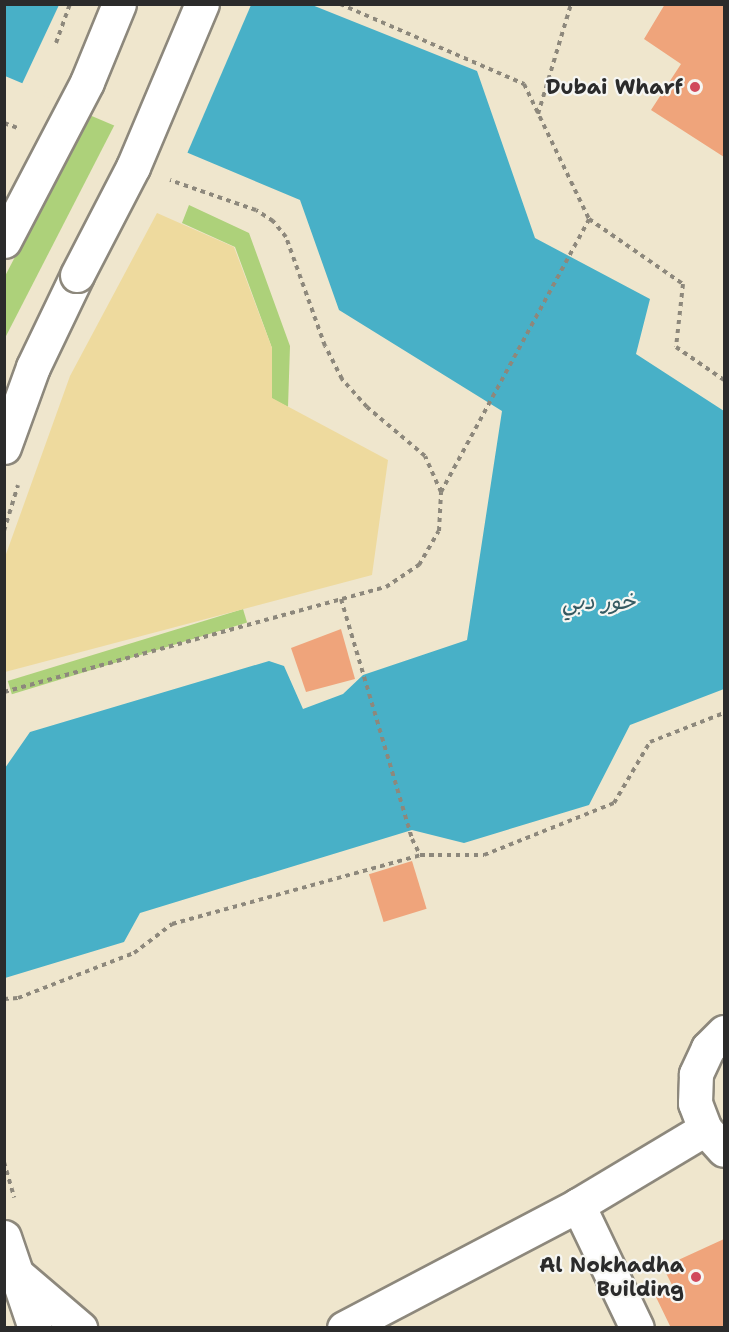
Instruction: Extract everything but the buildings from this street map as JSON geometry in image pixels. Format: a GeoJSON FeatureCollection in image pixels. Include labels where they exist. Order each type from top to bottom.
{"type":"FeatureCollection","features":[{"type":"Feature","properties":{"kind":"street"},"geometry":{"type":"LineString","coordinates":[[4,241],[76,104],[119,4]]}},
{"type":"Feature","properties":{"kind":"street"},"geometry":{"type":"LineString","coordinates":[[4,447],[33,367],[133,166],[202,4]]}},
{"type":"Feature","properties":{"kind":"street"},"geometry":{"type":"LineString","coordinates":[[345,1328],[578,1205],[715,1139],[695,1103],[696,1074],[708,1048],[724,1032]]}},
{"type":"Feature","properties":{"kind":"street"},"geometry":{"type":"LineString","coordinates":[[578,1205],[637,1328]]}},
{"type":"Feature","properties":{"kind":"street"},"geometry":{"type":"LineString","coordinates":[[4,1237],[35,1328]]}},
{"type":"Feature","properties":{"kind":"street"},"geometry":{"type":"LineString","coordinates":[[13,1269],[80,1328]]}},
{"type":"Feature","properties":{"kind":"path"},"geometry":{"type":"LineString","coordinates":[[55,45],[70,4]]}},
{"type":"Feature","properties":{"kind":"path"},"geometry":{"type":"LineString","coordinates":[[339,4],[524,84],[589,219],[683,284],[676,347],[724,380]]}},
{"type":"Feature","properties":{"kind":"path"},"geometry":{"type":"LineString","coordinates":[[538,114],[571,4]]}},
{"type":"Feature","properties":{"kind":"path"},"geometry":{"type":"LineString","coordinates":[[4,123],[26,130]]}},
{"type":"Feature","properties":{"kind":"path"},"geometry":{"type":"LineString","coordinates":[[14,134],[19,124]]}},
{"type":"Feature","properties":{"kind":"path"},"geometry":{"type":"LineString","coordinates":[[158,176],[256,210],[273,221],[286,237],[325,346],[342,379],[367,407],[425,456],[441,492]]}},
{"type":"Feature","properties":{"kind":"path"},"geometry":{"type":"LineString","coordinates":[[4,692],[386,587],[420,565],[439,531],[441,492],[589,219]]}},
{"type":"Feature","properties":{"kind":"path"},"geometry":{"type":"LineString","coordinates":[[341,599],[412,838],[420,855]]}},
{"type":"Feature","properties":{"kind":"path"},"geometry":{"type":"LineString","coordinates":[[4,999],[18,998],[134,953],[172,924],[420,855],[484,855],[614,803],[650,742],[724,712]]}},
{"type":"Feature","properties":{"kind":"green space"},"geometry":{"type":"Polygon","coordinates":[[[105,84],[134,87],[5,338],[4,278],[105,84]]]}},
{"type":"Feature","properties":{"kind":"green space"},"geometry":{"type":"Polygon","coordinates":[[[189,205],[249,233],[290,346],[288,407],[271,398],[272,348],[235,247],[182,223],[189,205]]]}},
{"type":"Feature","properties":{"kind":"green space"},"geometry":{"type":"Polygon","coordinates":[[[243,609],[247,622],[12,694],[8,681],[243,609]]]}},
{"type":"Feature","properties":{"kind":"sand"},"geometry":{"type":"Polygon","coordinates":[[[157,213],[234,247],[272,348],[272,398],[388,460],[372,575],[5,672],[5,557],[70,376],[157,213]]]}},
{"type":"Feature","properties":{"kind":"water","name":"خور دبي"},"geometry":{"type":"Polygon","coordinates":[[[5,5],[312,5],[477,71],[535,238],[650,299],[636,354],[724,411],[724,689],[630,725],[589,805],[464,843],[412,830],[140,913],[124,942],[5,978],[5,768],[30,732],[269,661],[284,666],[303,709],[343,694],[363,675],[467,640],[502,411],[339,310],[300,200],[5,76],[5,5]]]}},
{"type":"Feature","properties":{"kind":"pier"},"geometry":{"type":"Polygon","coordinates":[[[59,5],[251,5],[186,156],[21,86],[59,5]]]}},
{"type":"Feature","properties":{"kind":"place","name":"Dubai Wharf"},"geometry":{"type":"Point","coordinates":[695,87]}},
{"type":"Feature","properties":{"kind":"place","name":"Al Nokhadha Building"},"geometry":{"type":"Point","coordinates":[696,1277]}}]}
